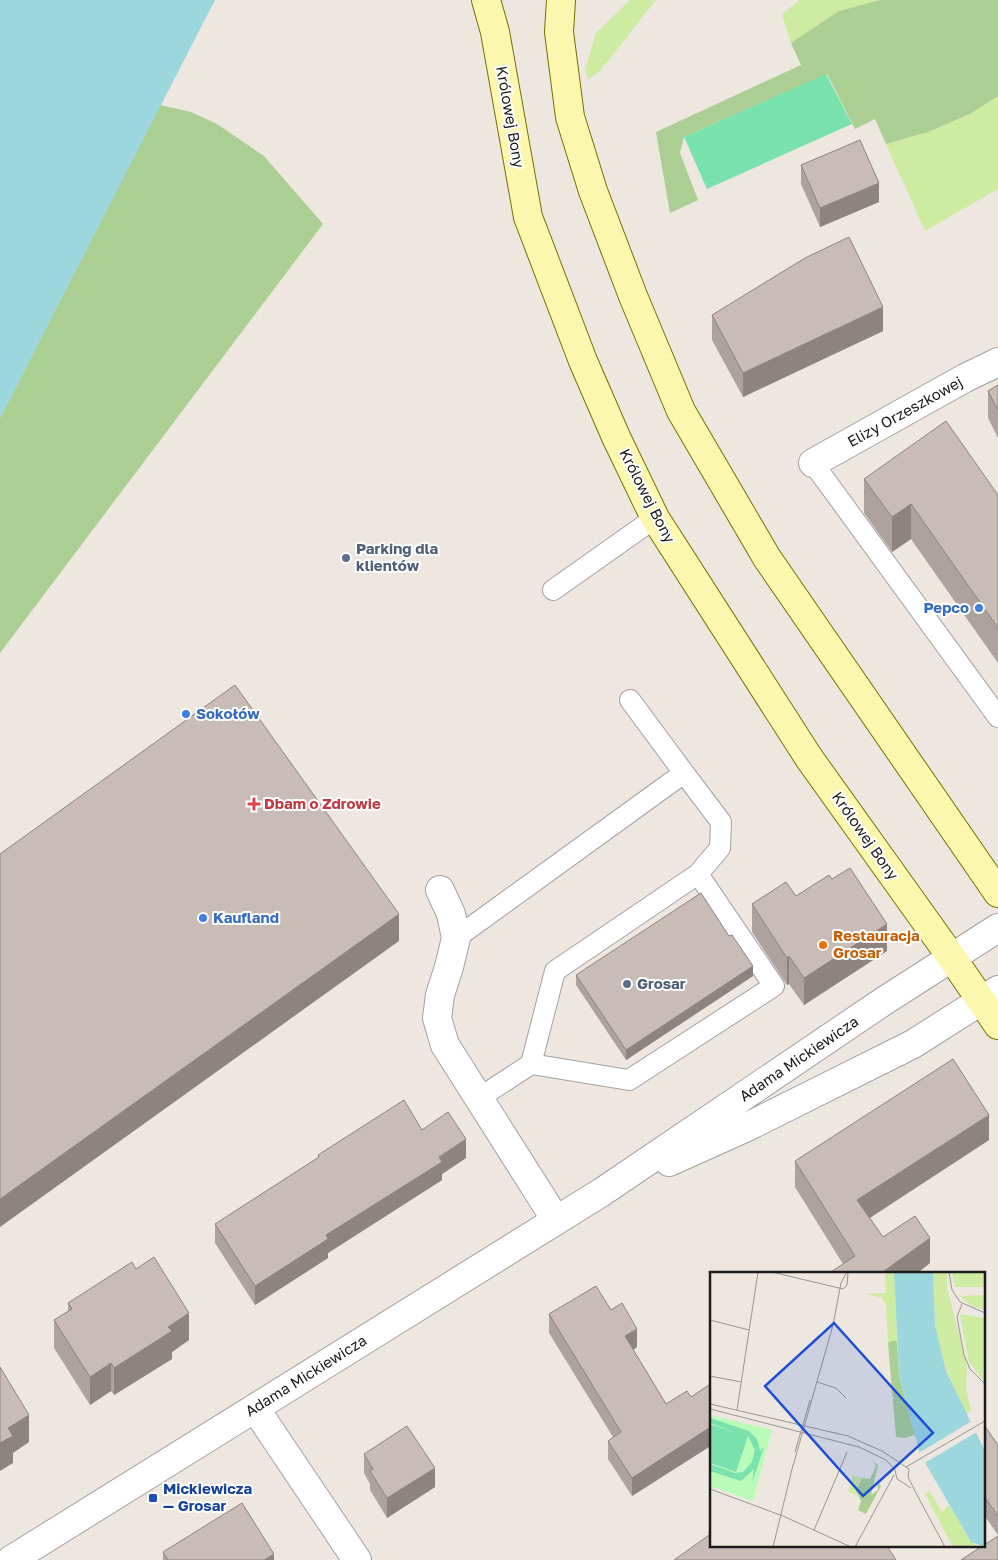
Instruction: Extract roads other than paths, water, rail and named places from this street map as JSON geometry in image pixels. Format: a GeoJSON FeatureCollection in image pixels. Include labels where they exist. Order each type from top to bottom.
{"type":"FeatureCollection","features":[{"type":"Feature","properties":{"kind":"main road","name":"Królowej Bony"},"geometry":{"type":"LineString","coordinates":[[486,0],[495,32],[528,217],[583,360],[616,437],[655,518],[809,758],[952,958],[990,996],[998,1025]]}},
{"type":"Feature","properties":{"kind":"main road"},"geometry":{"type":"LineString","coordinates":[[561,0],[559,32],[570,116],[593,191],[632,296],[681,411],[767,558],[998,893]]}},
{"type":"Feature","properties":{"kind":"street","name":"Elizy Orzeszkowej"},"geometry":{"type":"LineString","coordinates":[[813,463],[965,378],[998,362]]}},
{"type":"Feature","properties":{"kind":"street"},"geometry":{"type":"LineString","coordinates":[[440,890],[451,914],[456,938],[440,995],[437,1018],[445,1045],[556,1220]]}},
{"type":"Feature","properties":{"kind":"street","name":"Adama Mickiewicza"},"geometry":{"type":"LineString","coordinates":[[11,1560],[602,1192],[884,1001],[998,928]]}},
{"type":"Feature","properties":{"kind":"street","name":"Adama Mickiewicza"},"geometry":{"type":"LineString","coordinates":[[602,1192],[747,1127],[913,1044],[990,996]]}},
{"type":"Feature","properties":{"kind":"street"},"geometry":{"type":"LineString","coordinates":[[255,1408],[357,1560]]}},
{"type":"Feature","properties":{"kind":"lane"},"geometry":{"type":"LineString","coordinates":[[813,463],[998,717]]}},
{"type":"Feature","properties":{"kind":"lane"},"geometry":{"type":"LineString","coordinates":[[553,590],[655,518]]}},
{"type":"Feature","properties":{"kind":"lane"},"geometry":{"type":"LineString","coordinates":[[479,1098],[531,1064],[556,971],[698,874],[720,848],[721,822],[630,700]]}},
{"type":"Feature","properties":{"kind":"lane"},"geometry":{"type":"LineString","coordinates":[[456,938],[684,773]]}},
{"type":"Feature","properties":{"kind":"lane"},"geometry":{"type":"LineString","coordinates":[[531,1064],[629,1080],[774,986],[698,874]]}},
{"type":"Feature","properties":{"kind":"water"},"geometry":{"type":"Polygon","coordinates":[[[0,0],[215,0],[0,418],[0,0]]]}},
{"type":"Feature","properties":{"kind":"place","name":"Parking dla klientów"},"geometry":{"type":"Point","coordinates":[346,558]}},
{"type":"Feature","properties":{"kind":"place","name":"Pepco"},"geometry":{"type":"Point","coordinates":[979,608]}},
{"type":"Feature","properties":{"kind":"place","name":"Sokołów"},"geometry":{"type":"Point","coordinates":[186,714]}},
{"type":"Feature","properties":{"kind":"place","name":"Dbam o Zdrowie"},"geometry":{"type":"Point","coordinates":[254,804]}},
{"type":"Feature","properties":{"kind":"place","name":"Kaufland"},"geometry":{"type":"Point","coordinates":[203,918]}},
{"type":"Feature","properties":{"kind":"place","name":"Restauracja Grosar"},"geometry":{"type":"Point","coordinates":[823,945]}},
{"type":"Feature","properties":{"kind":"place","name":"Grosar"},"geometry":{"type":"Point","coordinates":[627,984]}},
{"type":"Feature","properties":{"kind":"place","name":"Mickiewicza — Grosar"},"geometry":{"type":"Point","coordinates":[153,1498]}}]}
